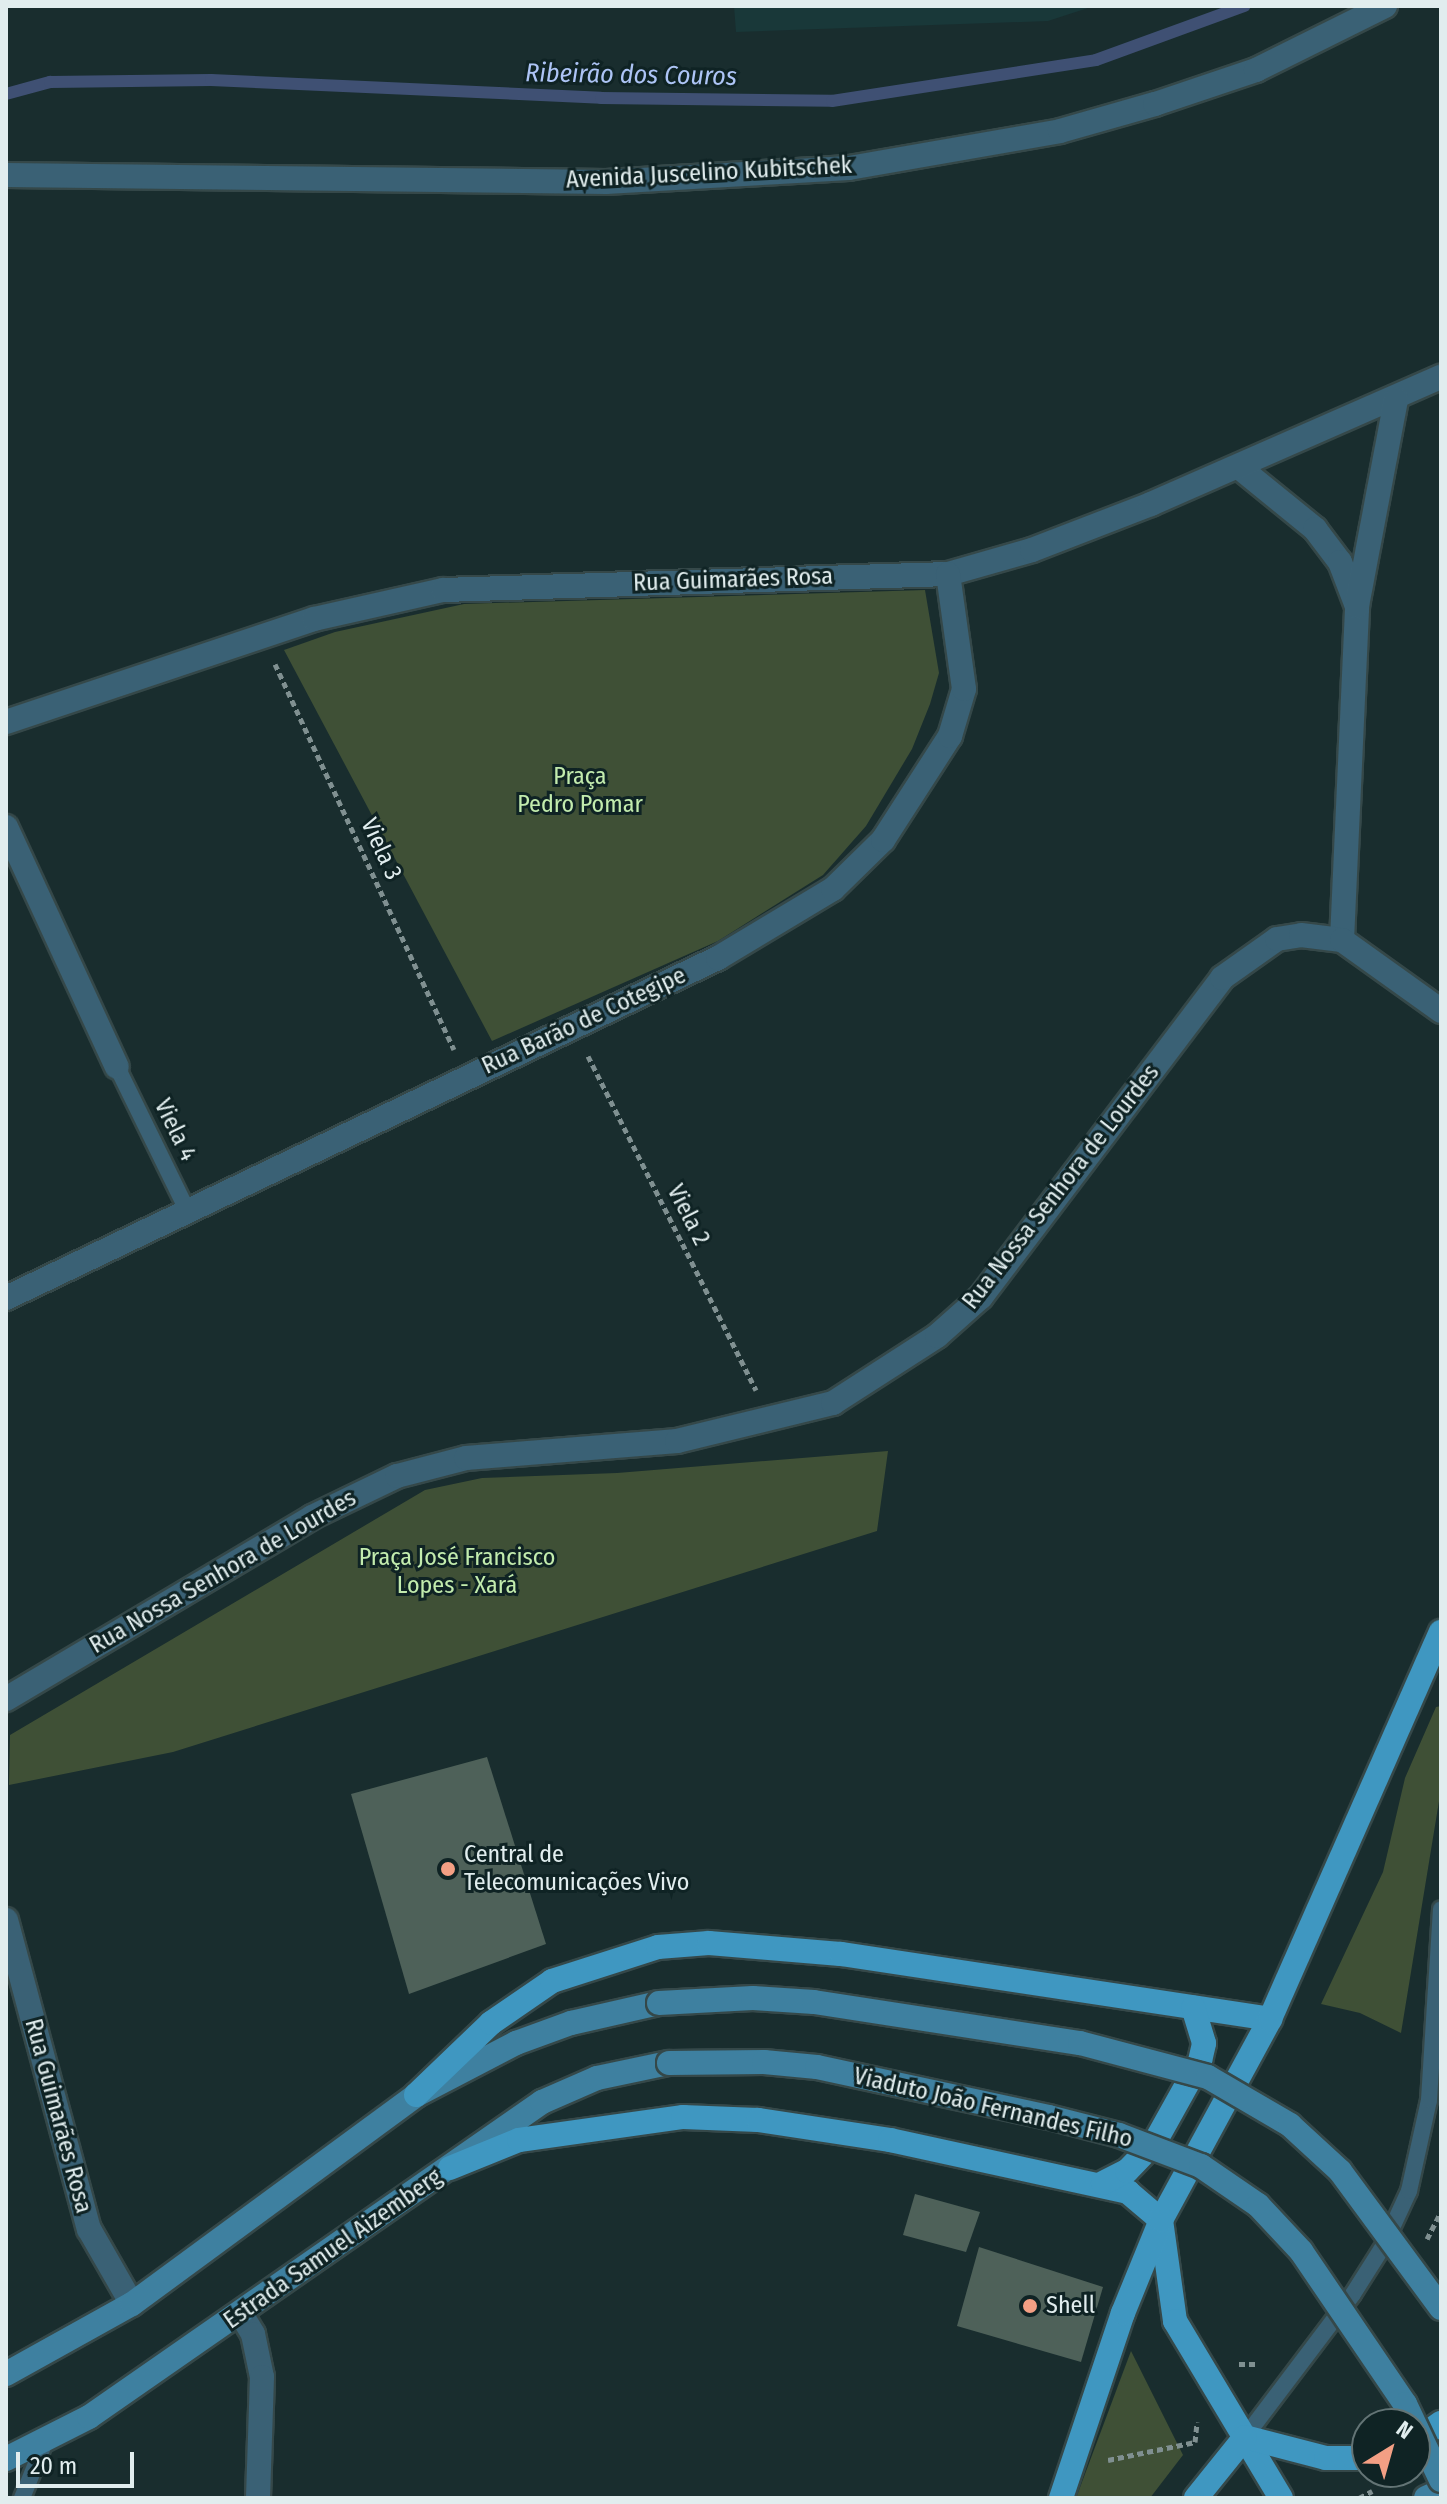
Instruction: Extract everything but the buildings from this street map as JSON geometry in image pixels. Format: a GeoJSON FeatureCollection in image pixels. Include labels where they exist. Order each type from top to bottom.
{"type":"FeatureCollection","features":[{"type":"Feature","properties":{"kind":"main road"},"geometry":{"type":"LineString","coordinates":[[1061,2498],[1123,2313],[1161,2220],[1270,2019],[1436,1657],[1441,1632]]}},
{"type":"Feature","properties":{"kind":"main road"},"geometry":{"type":"LineString","coordinates":[[6,2374],[132,2304],[416,2095],[491,2023],[552,1981],[658,1947],[709,1943],[827,1952],[1270,2019]]}},
{"type":"Feature","properties":{"kind":"main road"},"geometry":{"type":"LineString","coordinates":[[416,2095],[516,2043],[571,2023],[659,2003],[716,1998],[814,2002],[1080,2043],[1208,2077],[1290,2125],[1340,2171],[1441,2308]]}},
{"type":"Feature","properties":{"kind":"main road"},"geometry":{"type":"LineString","coordinates":[[1103,2183],[1127,2171],[1149,2150],[1200,2061],[1204,2043],[1193,2008]]}},
{"type":"Feature","properties":{"kind":"main road","name":"Viaduto João Fernandes Filho"},"geometry":{"type":"LineString","coordinates":[[669,2063],[764,2062],[817,2067],[1119,2135],[1201,2166],[1258,2205],[1301,2251],[1405,2404],[1441,2480]]}},
{"type":"Feature","properties":{"kind":"main road","name":"Estrada Samuel Aizemberg"},"geometry":{"type":"LineString","coordinates":[[6,2459],[44,2444],[241,2314],[450,2168],[506,2125],[571,2087],[669,2063]]}},
{"type":"Feature","properties":{"kind":"main road"},"geometry":{"type":"LineString","coordinates":[[450,2168],[519,2140],[683,2117],[758,2120],[844,2132],[1103,2183],[1128,2192],[1161,2220],[1175,2321],[1213,2392],[1245,2437],[1281,2498]]}},
{"type":"Feature","properties":{"kind":"main road"},"geometry":{"type":"LineString","coordinates":[[1245,2437],[1326,2458],[1351,2458]]}},
{"type":"Feature","properties":{"kind":"main road"},"geometry":{"type":"LineString","coordinates":[[1196,2498],[1245,2437]]}},
{"type":"Feature","properties":{"kind":"main road"},"geometry":{"type":"LineString","coordinates":[[1426,2498],[1441,2491]]}},
{"type":"Feature","properties":{"kind":"street","name":"Avenida Juscelino Kubitschek"},"geometry":{"type":"LineString","coordinates":[[6,175],[606,182],[849,168],[1060,131],[1155,104],[1256,70],[1385,6]]}},
{"type":"Feature","properties":{"kind":"street","name":"Rua Guimarães Rosa"},"geometry":{"type":"LineString","coordinates":[[6,722],[314,619],[443,590],[948,574],[1032,550],[1240,468],[1441,377]]}},
{"type":"Feature","properties":{"kind":"street"},"geometry":{"type":"LineString","coordinates":[[1396,400],[1357,606],[1342,940],[1441,1011]]}},
{"type":"Feature","properties":{"kind":"street"},"geometry":{"type":"LineString","coordinates":[[1240,468],[1315,529],[1340,562],[1357,606]]}},
{"type":"Feature","properties":{"kind":"street","name":"Rua Barão de Cotegipe"},"geometry":{"type":"LineString","coordinates":[[6,1298],[189,1214],[466,1077],[718,958],[833,889],[883,840],[950,736],[964,689],[948,574]]}},
{"type":"Feature","properties":{"kind":"street"},"geometry":{"type":"LineString","coordinates":[[6,827],[117,1067]]}},
{"type":"Feature","properties":{"kind":"street","name":"Rua Nossa Senhora de Lourdes"},"geometry":{"type":"LineString","coordinates":[[6,1699],[312,1517],[397,1476],[466,1458],[677,1441],[833,1403],[937,1336],[981,1297],[1222,978],[1277,939],[1301,935],[1342,940]]}},
{"type":"Feature","properties":{"kind":"street","name":"Rua Guimarães Rosa"},"geometry":{"type":"LineString","coordinates":[[6,1920],[89,2229],[132,2304]]}},
{"type":"Feature","properties":{"kind":"street"},"geometry":{"type":"LineString","coordinates":[[241,2314],[253,2334],[262,2377],[258,2498]]}},
{"type":"Feature","properties":{"kind":"lane","name":"Viela 4"},"geometry":{"type":"LineString","coordinates":[[117,1067],[189,1214]]}},
{"type":"Feature","properties":{"kind":"lane"},"geometry":{"type":"LineString","coordinates":[[1245,2437],[1353,2294],[1384,2245],[1409,2191],[1429,2100],[1441,1909]]}},
{"type":"Feature","properties":{"kind":"lane"},"geometry":{"type":"LineString","coordinates":[[22,2498],[44,2444]]}},
{"type":"Feature","properties":{"kind":"path","name":"Viela 3"},"geometry":{"type":"LineString","coordinates":[[263,637],[466,1077]]}},
{"type":"Feature","properties":{"kind":"path","name":"Viela 2"},"geometry":{"type":"LineString","coordinates":[[573,1026],[771,1420]]}},
{"type":"Feature","properties":{"kind":"path"},"geometry":{"type":"LineString","coordinates":[[1427,2238],[1441,2212]]}},
{"type":"Feature","properties":{"kind":"path"},"geometry":{"type":"LineString","coordinates":[[1234,2364],[1255,2364]]}},
{"type":"Feature","properties":{"kind":"path"},"geometry":{"type":"LineString","coordinates":[[1092,2463],[1195,2442],[1198,2413]]}},
{"type":"Feature","properties":{"kind":"shaded area"},"geometry":{"type":"Polygon","coordinates":[[[734,6],[1094,6],[1048,21],[736,32],[734,6]]]}},
{"type":"Feature","properties":{"kind":"green space","name":"Praça Pedro Pomar"},"geometry":{"type":"Polygon","coordinates":[[[925,590],[939,673],[930,704],[912,749],[866,826],[823,875],[718,941],[492,1041],[284,650],[335,632],[464,604],[925,590]]]}},
{"type":"Feature","properties":{"kind":"green space","name":"Praça José Francisco Lopes - Xará"},"geometry":{"type":"Polygon","coordinates":[[[888,1451],[877,1531],[173,1752],[9,1785],[10,1735],[425,1490],[482,1478],[617,1473],[888,1451]]]}},
{"type":"Feature","properties":{"kind":"green space"},"geometry":{"type":"Polygon","coordinates":[[[1441,1706],[1441,1789],[1401,2033],[1360,2013],[1321,2004],[1383,1872],[1405,1778],[1436,1707],[1441,1706]]]}},
{"type":"Feature","properties":{"kind":"green space"},"geometry":{"type":"Polygon","coordinates":[[[1131,2351],[1183,2455],[1150,2498],[1076,2498],[1131,2351]]]}},
{"type":"Feature","properties":{"kind":"waterway","name":"Ribeirão dos Couros"},"geometry":{"type":"LineString","coordinates":[[6,94],[50,82],[211,80],[601,98],[832,101],[1096,60],[1244,6]]}},
{"type":"Feature","properties":{"kind":"place","name":"Central de Telecomunicações Vivo"},"geometry":{"type":"Point","coordinates":[448,1869]}},
{"type":"Feature","properties":{"kind":"place","name":"Shell"},"geometry":{"type":"Point","coordinates":[1030,2306]}}]}
